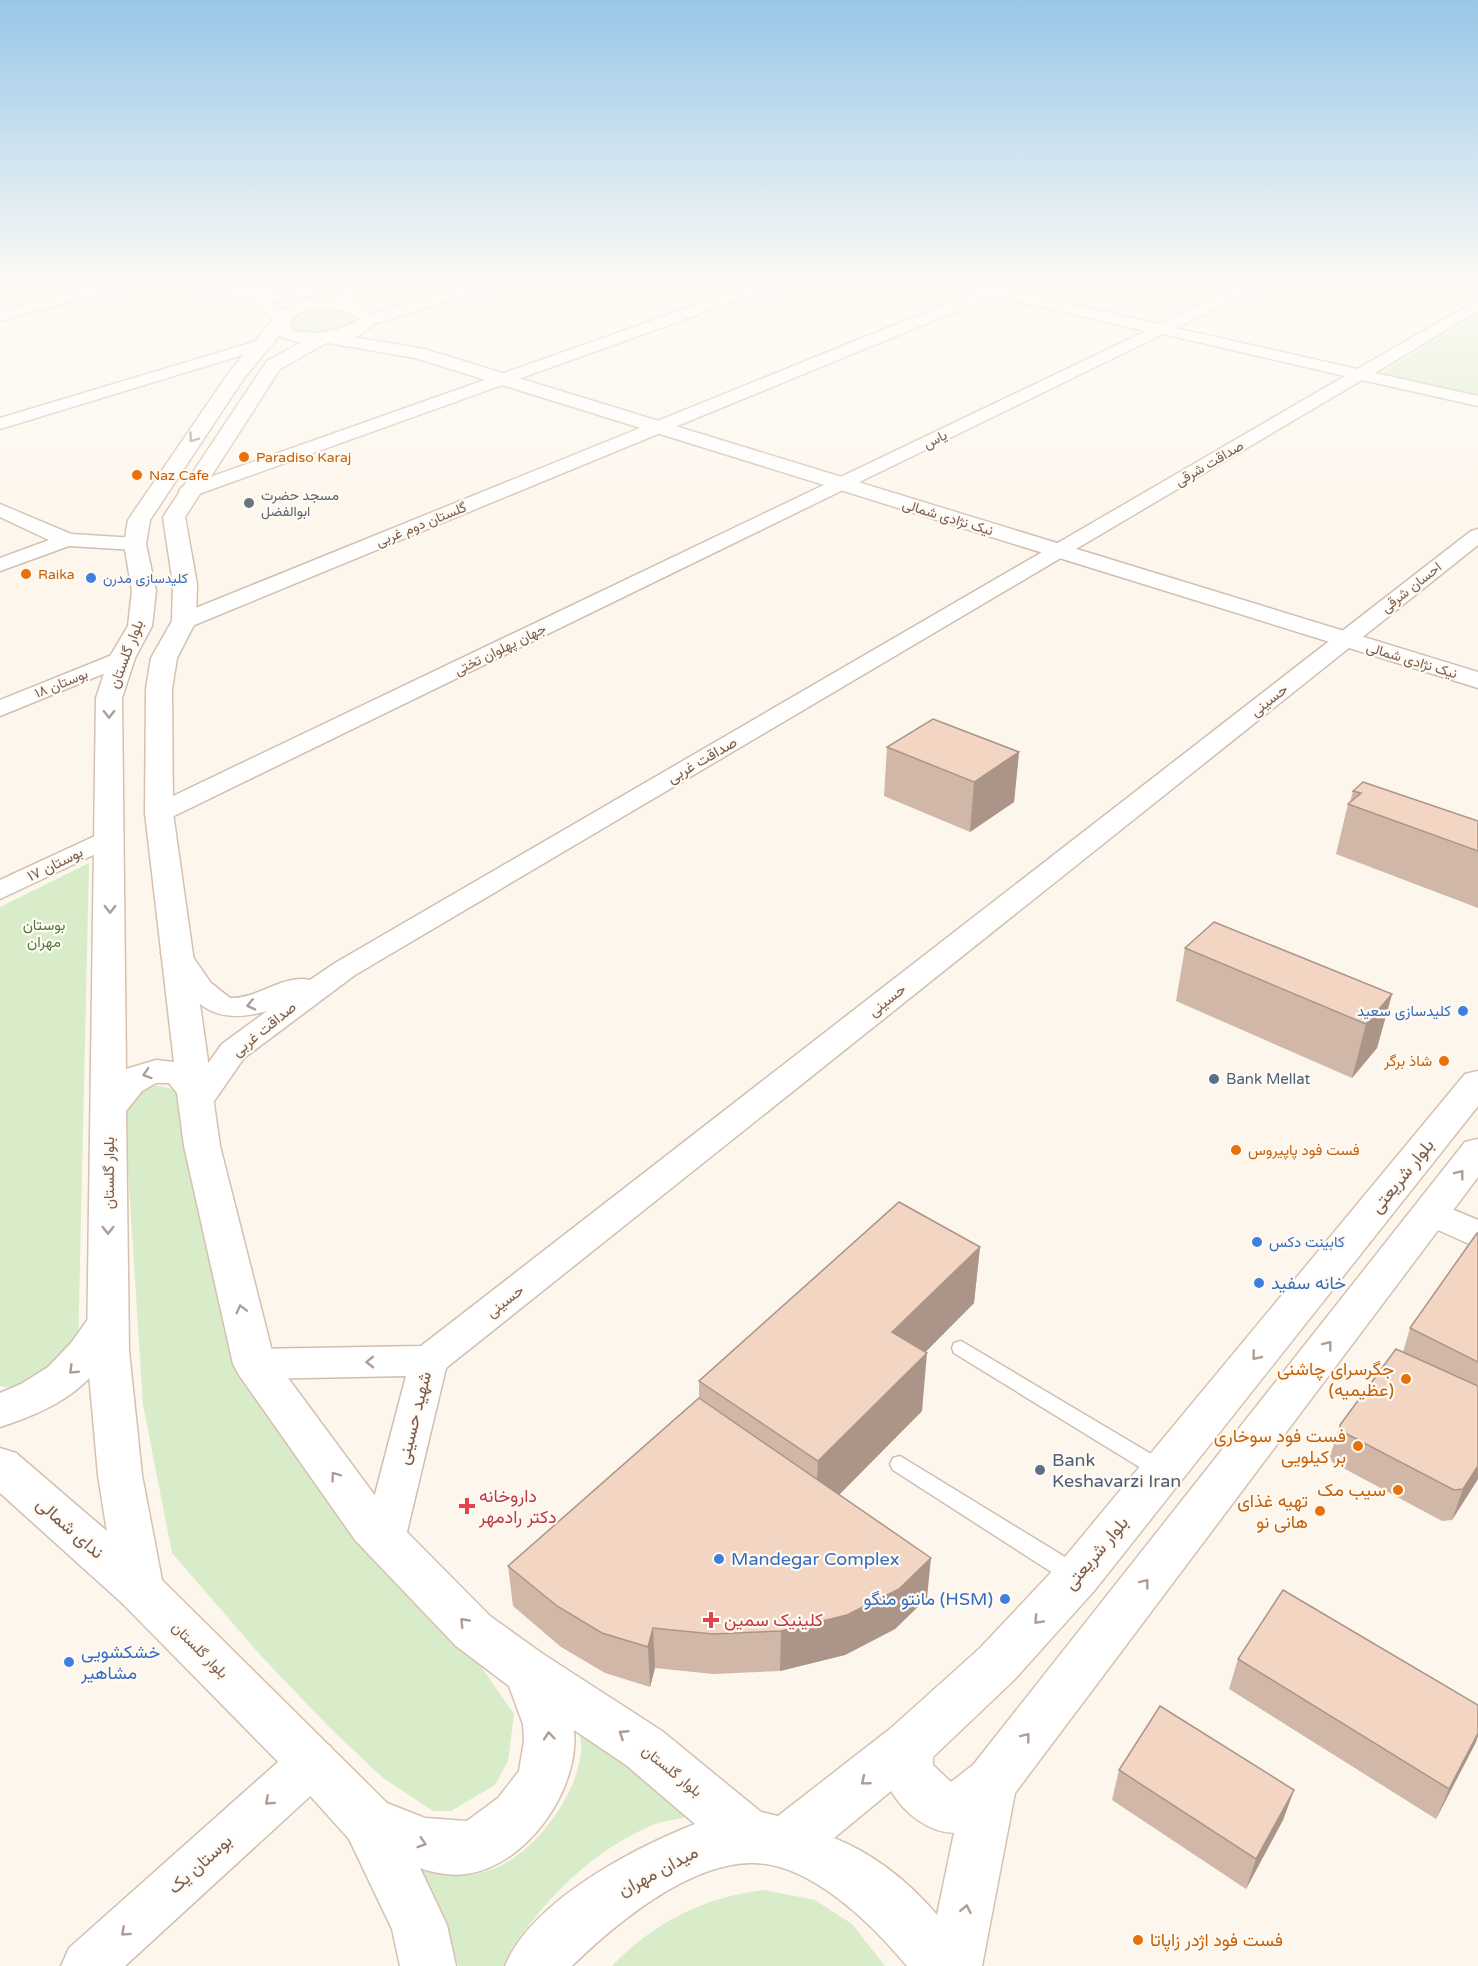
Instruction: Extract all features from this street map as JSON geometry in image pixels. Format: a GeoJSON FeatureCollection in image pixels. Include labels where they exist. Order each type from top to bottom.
{"type":"FeatureCollection","features":[{"type":"Feature","properties":{"kind":"main road","name":"بلوار گلستان"},"geometry":{"type":"LineString","coordinates":[[247,373],[152,497],[139,520],[135,544],[144,591],[140,626],[122,658],[109,698],[108,1323],[120,1475],[140,1589],[313,1762],[368,1821],[419,1925],[428,1966]]}},
{"type":"Feature","properties":{"kind":"main road","name":"بلوار گلستان"},"geometry":{"type":"LineString","coordinates":[[267,373],[174,517],[185,584],[184,621],[164,658],[159,689],[159,813],[202,1146],[254,1364],[371,1526],[473,1631],[526,1670],[644,1748],[768,1840]]}},
{"type":"Feature","properties":{"kind":"main road","name":"نیک نژادی شمالی"},"geometry":{"type":"LineString","coordinates":[[482,373],[1478,680]]}},
{"type":"Feature","properties":{"kind":"main road"},"geometry":{"type":"LineString","coordinates":[[109,1110],[122,1088],[130,1081],[155,1071],[180,1074],[195,1096]]}},
{"type":"Feature","properties":{"kind":"main road","name":"بلوار شریعتی"},"geometry":{"type":"LineString","coordinates":[[768,1840],[909,1745],[997,1664],[1077,1577],[1478,1082]]}},
{"type":"Feature","properties":{"kind":"main road"},"geometry":{"type":"LineString","coordinates":[[909,1745],[906,1767],[914,1782],[926,1795],[947,1807],[959,1807],[991,1784],[1478,1150]]}},
{"type":"Feature","properties":{"kind":"main road"},"geometry":{"type":"LineString","coordinates":[[0,1410],[27,1401],[64,1379],[81,1363],[108,1323]]}},
{"type":"Feature","properties":{"kind":"main road","name":"ندای شمالی"},"geometry":{"type":"LineString","coordinates":[[3,1472],[140,1589]]}},
{"type":"Feature","properties":{"kind":"main road"},"geometry":{"type":"LineString","coordinates":[[368,1821],[425,1846],[466,1848],[492,1836],[512,1821],[536,1792],[551,1756],[550,1732],[544,1707],[526,1670]]}},
{"type":"Feature","properties":{"kind":"main road"},"geometry":{"type":"LineString","coordinates":[[954,1966],[991,1784]]}},
{"type":"Feature","properties":{"kind":"main road"},"geometry":{"type":"LineString","coordinates":[[768,1840],[821,1858],[847,1872],[886,1900],[915,1930],[942,1966]]}},
{"type":"Feature","properties":{"kind":"main road","name":"میدان مهران"},"geometry":{"type":"LineString","coordinates":[[533,1966],[566,1930],[628,1883],[692,1850],[768,1840]]}},
{"type":"Feature","properties":{"kind":"street"},"geometry":{"type":"LineString","coordinates":[[0,424],[167,373]]}},
{"type":"Feature","properties":{"kind":"street"},"geometry":{"type":"LineString","coordinates":[[189,492],[521,373]]}},
{"type":"Feature","properties":{"kind":"street","name":"گلستان دوم غربی"},"geometry":{"type":"LineString","coordinates":[[184,621],[791,373]]}},
{"type":"Feature","properties":{"kind":"street","name":"یاس"},"geometry":{"type":"LineString","coordinates":[[841,484],[1071,373]]}},
{"type":"Feature","properties":{"kind":"street"},"geometry":{"type":"LineString","coordinates":[[1354,373],[1478,401]]}},
{"type":"Feature","properties":{"kind":"street","name":"صداقت شرقی"},"geometry":{"type":"LineString","coordinates":[[1059,551],[1360,374]]}},
{"type":"Feature","properties":{"kind":"street","name":"جهان پهلوان تختی"},"geometry":{"type":"LineString","coordinates":[[159,813],[841,484]]}},
{"type":"Feature","properties":{"kind":"street"},"geometry":{"type":"LineString","coordinates":[[0,510],[67,540],[135,544]]}},
{"type":"Feature","properties":{"kind":"street","name":"احسان شرقی"},"geometry":{"type":"LineString","coordinates":[[1345,640],[1478,535]]}},
{"type":"Feature","properties":{"kind":"street"},"geometry":{"type":"LineString","coordinates":[[0,565],[67,540]]}},
{"type":"Feature","properties":{"kind":"street","name":"صداقت غربی"},"geometry":{"type":"LineString","coordinates":[[195,1096],[233,1051],[345,969],[1059,551]]}},
{"type":"Feature","properties":{"kind":"street","name":"حسینی"},"geometry":{"type":"LineString","coordinates":[[429,1361],[1345,640]]}},
{"type":"Feature","properties":{"kind":"street","name":"بوستان ۱۸"},"geometry":{"type":"LineString","coordinates":[[0,709],[122,658]]}},
{"type":"Feature","properties":{"kind":"street","name":"بوستان ۱۷"},"geometry":{"type":"LineString","coordinates":[[0,891],[110,837]]}},
{"type":"Feature","properties":{"kind":"street","name":"صداقت غربی"},"geometry":{"type":"LineString","coordinates":[[176,953],[210,999],[234,1008],[251,1006],[345,969]]}},
{"type":"Feature","properties":{"kind":"street"},"geometry":{"type":"LineString","coordinates":[[1430,1212],[1478,1235]]}},
{"type":"Feature","properties":{"kind":"street","name":"شهید حسینی"},"geometry":{"type":"LineString","coordinates":[[254,1364],[429,1361],[384,1540]]}},
{"type":"Feature","properties":{"kind":"street","name":"بوستان یک"},"geometry":{"type":"LineString","coordinates":[[87,1966],[313,1762]]}},
{"type":"Feature","properties":{"kind":"lane"},"geometry":{"type":"LineString","coordinates":[[961,1348],[1163,1471]]}},
{"type":"Feature","properties":{"kind":"lane"},"geometry":{"type":"LineString","coordinates":[[900,1464],[1077,1577]]}},
{"type":"Feature","properties":{"kind":"green space"},"geometry":{"type":"Polygon","coordinates":[[[1383,373],[1478,373],[1478,400],[1382,377],[1383,373]]]}},
{"type":"Feature","properties":{"kind":"green space","name":"بوستان مهران"},"geometry":{"type":"Polygon","coordinates":[[[89,863],[78,1352],[19,1390],[0,1386],[0,907],[89,863]]]}},
{"type":"Feature","properties":{"kind":"green space"},"geometry":{"type":"Polygon","coordinates":[[[153,1085],[179,1090],[237,1370],[422,1608],[482,1668],[514,1714],[508,1761],[495,1785],[451,1811],[433,1811],[383,1778],[330,1728],[262,1657],[172,1553],[143,1405],[124,1108],[143,1089],[153,1085]]]}},
{"type":"Feature","properties":{"kind":"green space"},"geometry":{"type":"Polygon","coordinates":[[[577,1723],[697,1815],[648,1827],[626,1838],[584,1867],[530,1924],[503,1966],[459,1966],[416,1868],[466,1875],[484,1872],[518,1855],[534,1841],[561,1806],[578,1769],[581,1748],[577,1723]]]}},
{"type":"Feature","properties":{"kind":"green space"},"geometry":{"type":"Polygon","coordinates":[[[764,1890],[815,1900],[852,1924],[885,1966],[612,1966],[645,1937],[681,1915],[721,1899],[764,1890]]]}},
{"type":"Feature","properties":{"kind":"building"},"geometry":{"type":"Polygon","coordinates":[[[933,719],[1019,752],[974,782],[887,747],[933,719]]]}},
{"type":"Feature","properties":{"kind":"building"},"geometry":{"type":"Polygon","coordinates":[[[1363,782],[1478,821],[1478,851],[1348,804],[1361,793],[1353,791],[1363,782]]]}},
{"type":"Feature","properties":{"kind":"building"},"geometry":{"type":"Polygon","coordinates":[[[1214,922],[1392,994],[1366,1024],[1185,948],[1214,922]]]}},
{"type":"Feature","properties":{"kind":"building"},"geometry":{"type":"Polygon","coordinates":[[[899,1202],[980,1247],[892,1332],[927,1353],[818,1461],[699,1381],[899,1202]]]}},
{"type":"Feature","properties":{"kind":"building"},"geometry":{"type":"Polygon","coordinates":[[[1478,1233],[1478,1362],[1410,1328],[1478,1233]]]}},
{"type":"Feature","properties":{"kind":"building"},"geometry":{"type":"Polygon","coordinates":[[[1396,1349],[1478,1386],[1478,1466],[1463,1489],[1454,1490],[1341,1431],[1340,1425],[1396,1349]]]}},
{"type":"Feature","properties":{"kind":"building","name":"Mandegar Complex"},"geometry":{"type":"Polygon","coordinates":[[[699,1398],[931,1558],[899,1589],[847,1615],[781,1631],[713,1634],[653,1628],[648,1647],[602,1633],[557,1606],[508,1566],[699,1398]]]}},
{"type":"Feature","properties":{"kind":"building"},"geometry":{"type":"Polygon","coordinates":[[[1283,1590],[1478,1705],[1478,1733],[1449,1789],[1238,1659],[1283,1590]]]}},
{"type":"Feature","properties":{"kind":"building"},"geometry":{"type":"Polygon","coordinates":[[[1160,1706],[1294,1790],[1256,1859],[1119,1770],[1160,1706]]]}},
{"type":"Feature","properties":{"kind":"place","name":"Paradiso Karaj"},"geometry":{"type":"Point","coordinates":[244,457]}},
{"type":"Feature","properties":{"kind":"place","name":"Naz Cafe"},"geometry":{"type":"Point","coordinates":[137,475]}},
{"type":"Feature","properties":{"kind":"place","name":"مسجد حضرت ابوالفضل"},"geometry":{"type":"Point","coordinates":[249,503]}},
{"type":"Feature","properties":{"kind":"place","name":"Raika"},"geometry":{"type":"Point","coordinates":[26,574]}},
{"type":"Feature","properties":{"kind":"place","name":"کلیدسازی مدرن"},"geometry":{"type":"Point","coordinates":[91,578]}},
{"type":"Feature","properties":{"kind":"place","name":"کلیدسازی سعید"},"geometry":{"type":"Point","coordinates":[1463,1011]}},
{"type":"Feature","properties":{"kind":"place","name":"شاذ برگر"},"geometry":{"type":"Point","coordinates":[1444,1061]}},
{"type":"Feature","properties":{"kind":"place","name":"Bank Mellat"},"geometry":{"type":"Point","coordinates":[1214,1079]}},
{"type":"Feature","properties":{"kind":"place","name":"فست فود پاپیروس"},"geometry":{"type":"Point","coordinates":[1236,1150]}},
{"type":"Feature","properties":{"kind":"place","name":"کابینت دکس"},"geometry":{"type":"Point","coordinates":[1257,1242]}},
{"type":"Feature","properties":{"kind":"place","name":"خانه سفید"},"geometry":{"type":"Point","coordinates":[1259,1283]}},
{"type":"Feature","properties":{"kind":"place","name":"جگرسرای چاشنی (عظیمیه)"},"geometry":{"type":"Point","coordinates":[1406,1379]}},
{"type":"Feature","properties":{"kind":"place","name":"فست فود سوخاری بر کیلویی"},"geometry":{"type":"Point","coordinates":[1358,1446]}},
{"type":"Feature","properties":{"kind":"place","name":"Bank Keshavarzi Iran"},"geometry":{"type":"Point","coordinates":[1040,1470]}},
{"type":"Feature","properties":{"kind":"place","name":"سیب مک"},"geometry":{"type":"Point","coordinates":[1398,1490]}},
{"type":"Feature","properties":{"kind":"place","name":"داروخانه دکتر رادمهر"},"geometry":{"type":"Point","coordinates":[467,1506]}},
{"type":"Feature","properties":{"kind":"place","name":"تهیه غذای هانی نو"},"geometry":{"type":"Point","coordinates":[1320,1511]}},
{"type":"Feature","properties":{"kind":"place","name":"Mandegar Complex"},"geometry":{"type":"Point","coordinates":[719,1559]}},
{"type":"Feature","properties":{"kind":"place","name":"مانتو منگو (HSM)"},"geometry":{"type":"Point","coordinates":[1005,1599]}},
{"type":"Feature","properties":{"kind":"place","name":"کلینیک سمین"},"geometry":{"type":"Point","coordinates":[711,1620]}},
{"type":"Feature","properties":{"kind":"place","name":"خشکشویی مشاهیر"},"geometry":{"type":"Point","coordinates":[69,1662]}},
{"type":"Feature","properties":{"kind":"place","name":"فست فود اژدر زاپاتا"},"geometry":{"type":"Point","coordinates":[1138,1940]}}]}
